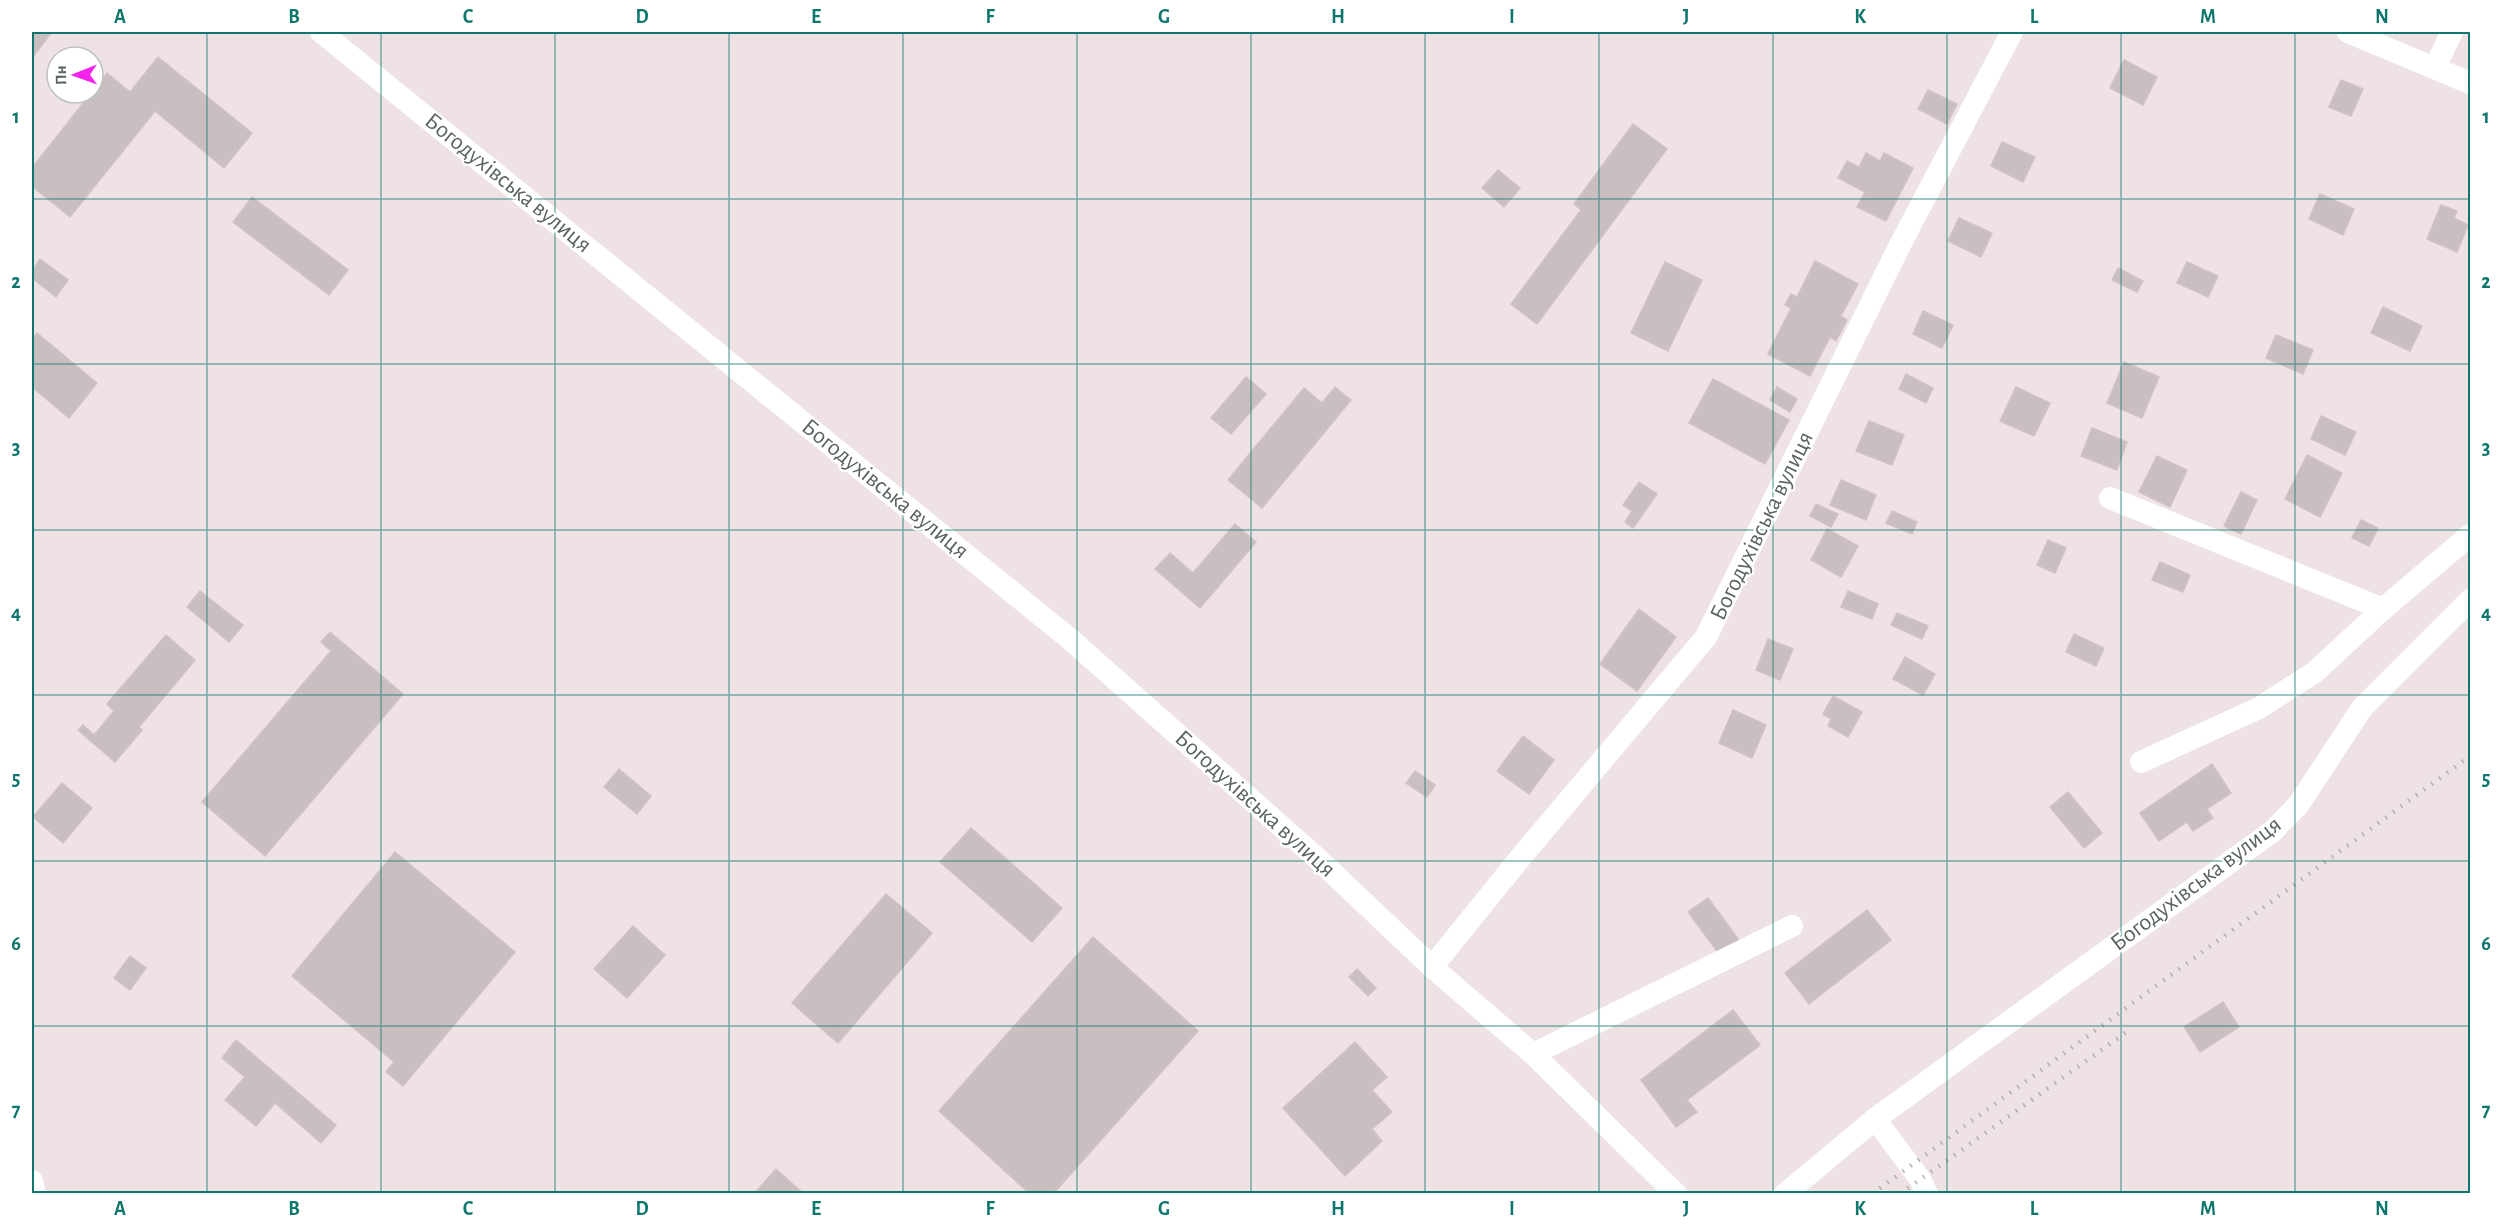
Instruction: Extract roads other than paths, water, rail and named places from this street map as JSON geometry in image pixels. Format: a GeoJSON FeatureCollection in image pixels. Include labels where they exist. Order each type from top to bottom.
{"type":"FeatureCollection","features":[{"type":"Feature","properties":{"kind":"street","name":"Богодухівська вулиця"},"geometry":{"type":"LineString","coordinates":[[321,32],[1070,639],[1319,860],[1432,968],[1533,1054],[1676,1194]]}},
{"type":"Feature","properties":{"kind":"street","name":"Богодухівська вулиця"},"geometry":{"type":"LineString","coordinates":[[1432,968],[1521,857],[1706,637],[1900,245],[2012,32]]}},
{"type":"Feature","properties":{"kind":"street"},"geometry":{"type":"LineString","coordinates":[[2348,32],[2470,83]]}},
{"type":"Feature","properties":{"kind":"street"},"geometry":{"type":"LineString","coordinates":[[2435,67],[2452,32]]}},
{"type":"Feature","properties":{"kind":"street"},"geometry":{"type":"LineString","coordinates":[[2110,498],[2383,609]]}},
{"type":"Feature","properties":{"kind":"street"},"geometry":{"type":"LineString","coordinates":[[2141,762],[2268,702],[2315,672],[2383,609],[2470,535]]}},
{"type":"Feature","properties":{"kind":"street","name":"Богодухівська вулиця"},"geometry":{"type":"LineString","coordinates":[[1785,1194],[1875,1119],[2273,831],[2299,804],[2362,708],[2470,600]]}},
{"type":"Feature","properties":{"kind":"street"},"geometry":{"type":"LineString","coordinates":[[1533,1054],[1792,926]]}},
{"type":"Feature","properties":{"kind":"street"},"geometry":{"type":"LineString","coordinates":[[1875,1119],[1920,1179],[1927,1194]]}},
{"type":"Feature","properties":{"kind":"street"},"geometry":{"type":"LineString","coordinates":[[32,1181],[34,1194]]}},
{"type":"Feature","properties":{"kind":"railway"},"geometry":{"type":"LineString","coordinates":[[1872,1194],[2470,756]]}},
{"type":"Feature","properties":{"kind":"railway"},"geometry":{"type":"LineString","coordinates":[[1900,1194],[2128,1031]]}}]}
